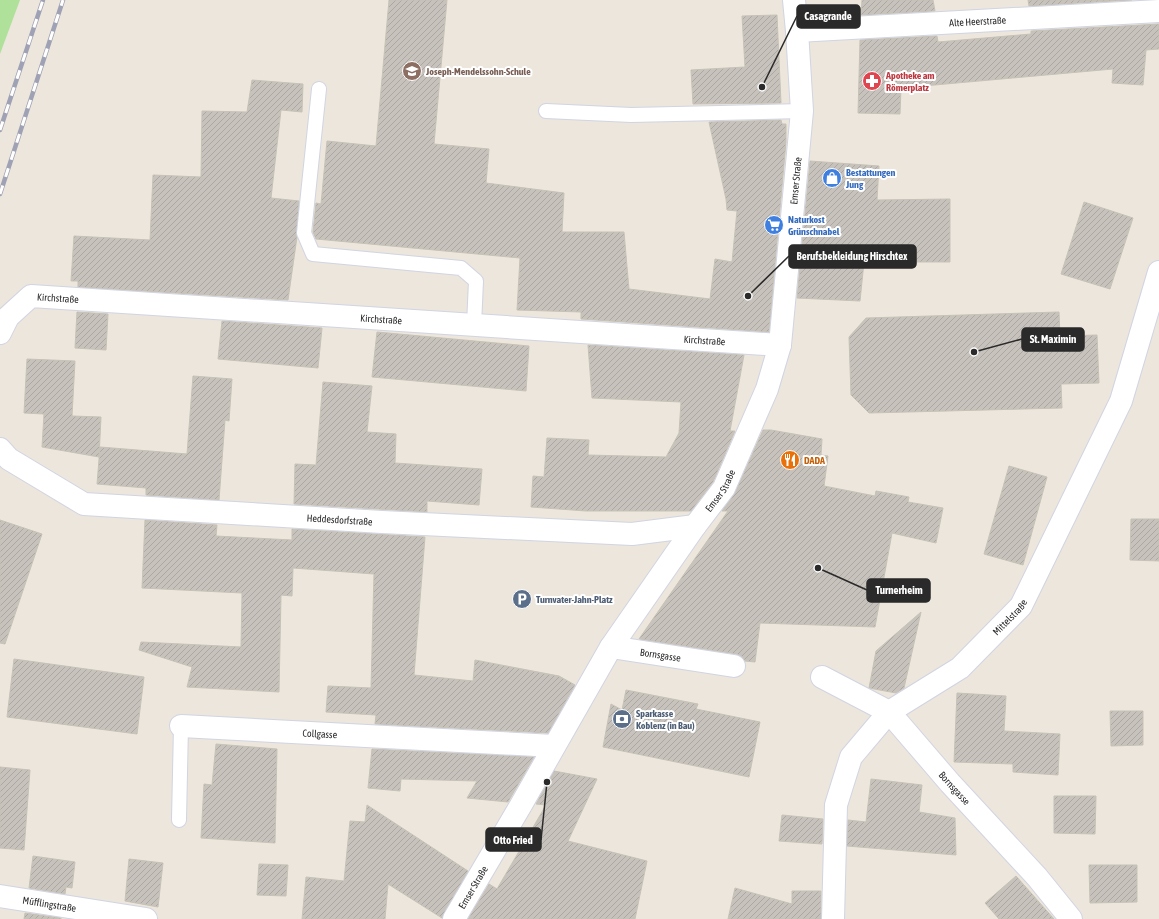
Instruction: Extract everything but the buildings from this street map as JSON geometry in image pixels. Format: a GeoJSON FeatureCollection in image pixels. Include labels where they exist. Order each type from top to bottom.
{"type":"FeatureCollection","features":[{"type":"Feature","properties":{"kind":"street","name":"Emser Straße"},"geometry":{"type":"LineString","coordinates":[[454,919],[611,647],[695,526],[724,488],[767,389],[780,345],[802,112],[794,0]]}},
{"type":"Feature","properties":{"kind":"street","name":"Alte Heerstraße"},"geometry":{"type":"LineString","coordinates":[[797,32],[1159,10]]}},
{"type":"Feature","properties":{"kind":"street","name":"Mittelstraße"},"geometry":{"type":"LineString","coordinates":[[833,919],[836,805],[851,757],[889,712],[960,668],[1021,606],[1121,401],[1159,272]]}},
{"type":"Feature","properties":{"kind":"street","name":"Kirchstraße"},"geometry":{"type":"LineString","coordinates":[[0,332],[8,317],[31,296],[780,345]]}},
{"type":"Feature","properties":{"kind":"street","name":"Heddesdorfstraße"},"geometry":{"type":"LineString","coordinates":[[0,449],[9,460],[84,504],[382,522],[632,534],[695,526]]}},
{"type":"Feature","properties":{"kind":"street","name":"Bornsgasse"},"geometry":{"type":"LineString","coordinates":[[611,647],[734,666]]}},
{"type":"Feature","properties":{"kind":"street","name":"Bornsgasse"},"geometry":{"type":"LineString","coordinates":[[822,677],[889,712],[950,783],[1037,877],[1071,919]]}},
{"type":"Feature","properties":{"kind":"street","name":"Collgasse"},"geometry":{"type":"LineString","coordinates":[[181,726],[554,746]]}},
{"type":"Feature","properties":{"kind":"street","name":"Müfflingstraße"},"geometry":{"type":"LineString","coordinates":[[0,896],[146,919]]}},
{"type":"Feature","properties":{"kind":"lane"},"geometry":{"type":"LineString","coordinates":[[1158,0],[1159,10]]}},
{"type":"Feature","properties":{"kind":"lane"},"geometry":{"type":"LineString","coordinates":[[319,89],[304,233],[312,254],[461,268],[476,281],[474,325]]}},
{"type":"Feature","properties":{"kind":"lane"},"geometry":{"type":"LineString","coordinates":[[546,111],[631,115],[802,112]]}},
{"type":"Feature","properties":{"kind":"lane","name":"Collgasse"},"geometry":{"type":"LineString","coordinates":[[179,820],[181,726]]}},
{"type":"Feature","properties":{"kind":"green space"},"geometry":{"type":"Polygon","coordinates":[[[0,0],[20,0],[0,54],[0,0]]]}},
{"type":"Feature","properties":{"kind":"railway"},"geometry":{"type":"LineString","coordinates":[[0,130],[43,0]]}},
{"type":"Feature","properties":{"kind":"railway"},"geometry":{"type":"LineString","coordinates":[[0,194],[63,0]]}},
{"type":"Feature","properties":{"kind":"place","name":"Joseph-Mendelssohn-Schule"},"geometry":{"type":"Point","coordinates":[412,71]}},
{"type":"Feature","properties":{"kind":"place","name":"Apotheke am Römerplatz"},"geometry":{"type":"Point","coordinates":[872,81]}},
{"type":"Feature","properties":{"kind":"place","name":"Casagrande"},"geometry":{"type":"Point","coordinates":[762,87]}},
{"type":"Feature","properties":{"kind":"place","name":"Bestattungen Jung"},"geometry":{"type":"Point","coordinates":[832,178]}},
{"type":"Feature","properties":{"kind":"place","name":"Naturkost Grünschnabel"},"geometry":{"type":"Point","coordinates":[774,225]}},
{"type":"Feature","properties":{"kind":"place","name":"Berufsbekleidung Hirschtex"},"geometry":{"type":"Point","coordinates":[748,296]}},
{"type":"Feature","properties":{"kind":"place","name":"St. Maximin"},"geometry":{"type":"Point","coordinates":[974,352]}},
{"type":"Feature","properties":{"kind":"place","name":"DADA"},"geometry":{"type":"Point","coordinates":[790,460]}},
{"type":"Feature","properties":{"kind":"place","name":"Turnerheim"},"geometry":{"type":"Point","coordinates":[818,568]}},
{"type":"Feature","properties":{"kind":"place","name":"Turnvater-Jahn-Platz"},"geometry":{"type":"Point","coordinates":[522,599]}},
{"type":"Feature","properties":{"kind":"place","name":"Sparkasse Koblenz (in Bau)"},"geometry":{"type":"Point","coordinates":[622,719]}},
{"type":"Feature","properties":{"kind":"place","name":"Otto Fried"},"geometry":{"type":"Point","coordinates":[547,782]}}]}
